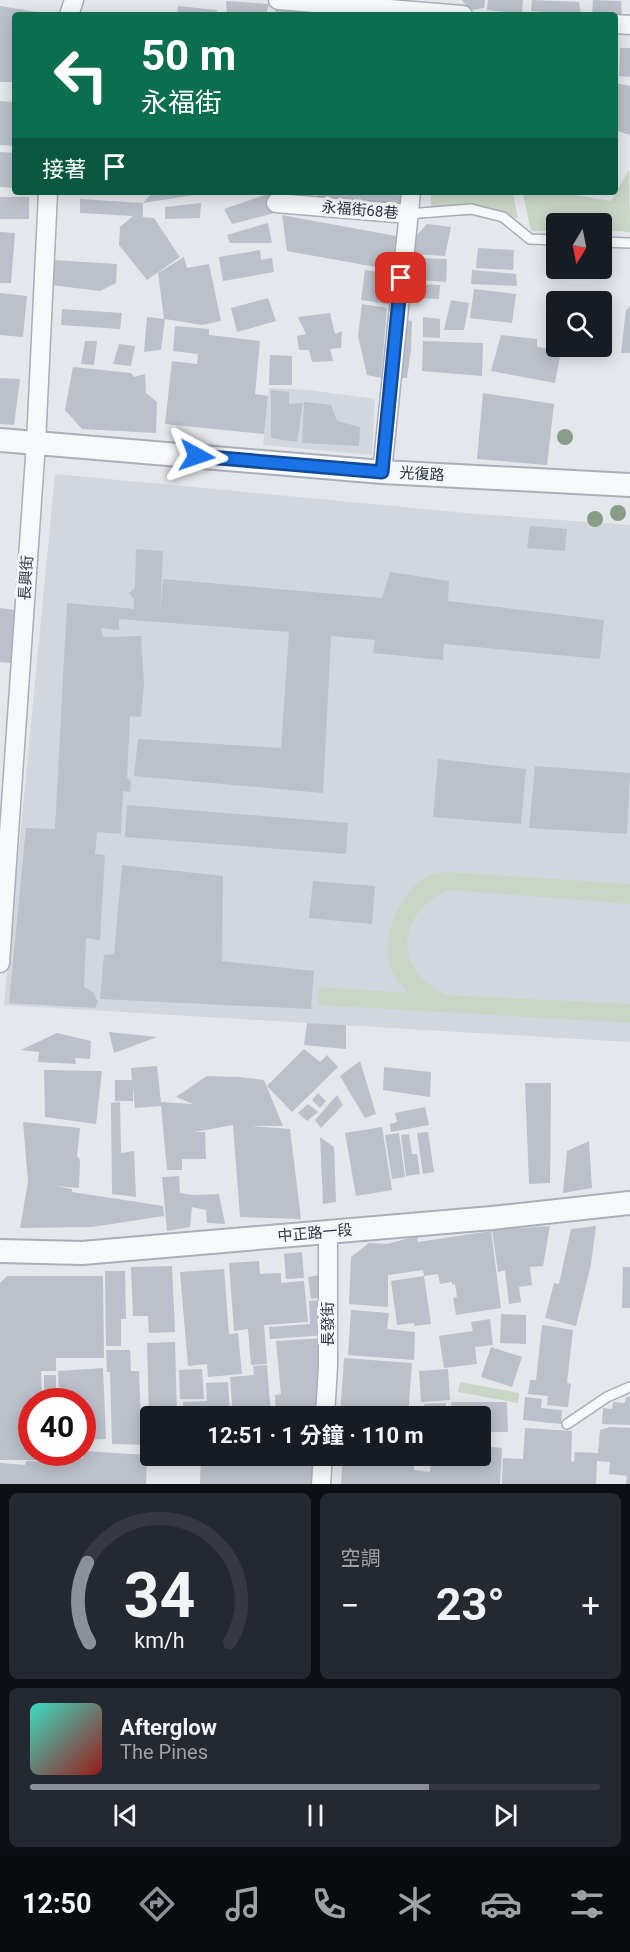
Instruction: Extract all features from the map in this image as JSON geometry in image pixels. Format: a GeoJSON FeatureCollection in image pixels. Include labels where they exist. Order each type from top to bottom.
{"type":"FeatureCollection","features":[{"type":"Feature","properties":{"kind":"street"},"geometry":{"type":"LineString","coordinates":[[278,0],[438,10]]}},
{"type":"Feature","properties":{"kind":"street","name":"長興街"},"geometry":{"type":"LineString","coordinates":[[0,963],[3,860],[36,443],[48,195]]}},
{"type":"Feature","properties":{"kind":"street"},"geometry":{"type":"LineString","coordinates":[[382,472],[411,195]]}},
{"type":"Feature","properties":{"kind":"street","name":"永福街68巷"},"geometry":{"type":"LineString","coordinates":[[276,204],[408,214]]}},
{"type":"Feature","properties":{"kind":"street","name":"光復路"},"geometry":{"type":"LineString","coordinates":[[0,440],[382,472],[630,485]]}},
{"type":"Feature","properties":{"kind":"street","name":"中正路一段"},"geometry":{"type":"LineString","coordinates":[[0,1251],[82,1253],[630,1203]]}},
{"type":"Feature","properties":{"kind":"street","name":"長發街"},"geometry":{"type":"LineString","coordinates":[[326,1406],[328,1366],[328,1232]]}},
{"type":"Feature","properties":{"kind":"street"},"geometry":{"type":"LineString","coordinates":[[321,1484],[322,1466]]}},
{"type":"Feature","properties":{"kind":"lane"},"geometry":{"type":"LineString","coordinates":[[408,214],[471,209],[503,216],[530,239],[546,240]]}},
{"type":"Feature","properties":{"kind":"lane"},"geometry":{"type":"LineString","coordinates":[[612,242],[630,243]]}},
{"type":"Feature","properties":{"kind":"lane"},"geometry":{"type":"LineString","coordinates":[[567,1424],[607,1397],[630,1387]]}},
{"type":"Feature","properties":{"kind":"shaded area"},"geometry":{"type":"Polygon","coordinates":[[[269,388],[308,390],[375,399],[372,455],[263,445],[269,388]]]}},
{"type":"Feature","properties":{"kind":"shaded area"},"geometry":{"type":"Polygon","coordinates":[[[55,474],[477,514],[630,525],[630,1042],[4,1005],[55,474]]]}},
{"type":"Feature","properties":{"kind":"green space"},"geometry":{"type":"Polygon","coordinates":[[[629,170],[630,232],[612,231],[612,213],[546,213],[546,231],[531,231],[523,195],[575,195],[611,201],[614,195],[618,195],[618,189],[629,170]]]}},
{"type":"Feature","properties":{"kind":"green space"},"geometry":{"type":"Polygon","coordinates":[[[431,195],[513,195],[518,218],[431,214],[431,195]]]}},
{"type":"Feature","properties":{"kind":"green space"},"geometry":{"type":"Polygon","coordinates":[[[445,872],[630,884],[630,904],[448,890],[418,913],[410,927],[407,942],[409,957],[416,971],[429,984],[446,995],[630,1004],[630,1023],[318,1005],[319,987],[408,993],[395,978],[389,964],[389,937],[392,923],[397,909],[413,887],[425,878],[445,872]]]}},
{"type":"Feature","properties":{"kind":"green space"},"geometry":{"type":"Polygon","coordinates":[[[460,1382],[519,1393],[518,1403],[458,1392],[460,1382]]]}},
{"type":"Feature","properties":{"kind":"building"},"geometry":{"type":"Polygon","coordinates":[[[462,0],[485,0],[484,8],[470,10],[462,0]]]}},
{"type":"Feature","properties":{"kind":"building"},"geometry":{"type":"Polygon","coordinates":[[[488,0],[523,0],[522,12],[487,10],[488,0]]]}},
{"type":"Feature","properties":{"kind":"building"},"geometry":{"type":"Polygon","coordinates":[[[532,0],[579,2],[581,12],[544,12],[531,11],[532,0]]]}},
{"type":"Feature","properties":{"kind":"building"},"geometry":{"type":"Polygon","coordinates":[[[593,0],[621,1],[622,18],[618,18],[618,12],[592,12],[593,0]]]}},
{"type":"Feature","properties":{"kind":"building"},"geometry":{"type":"Polygon","coordinates":[[[226,1],[269,4],[267,12],[227,12],[226,1]]]}},
{"type":"Feature","properties":{"kind":"building"},"geometry":{"type":"Polygon","coordinates":[[[0,6],[37,12],[12,12],[12,82],[0,82],[0,6]]]}},
{"type":"Feature","properties":{"kind":"building"},"geometry":{"type":"Polygon","coordinates":[[[178,6],[217,10],[217,12],[177,12],[178,6]]]}},
{"type":"Feature","properties":{"kind":"building"},"geometry":{"type":"Polygon","coordinates":[[[275,6],[341,11],[341,12],[275,12],[275,6]]]}},
{"type":"Feature","properties":{"kind":"building"},"geometry":{"type":"Polygon","coordinates":[[[620,48],[630,48],[630,77],[619,76],[620,48]]]}},
{"type":"Feature","properties":{"kind":"building"},"geometry":{"type":"Polygon","coordinates":[[[618,84],[630,86],[630,135],[618,131],[618,84]]]}},
{"type":"Feature","properties":{"kind":"building"},"geometry":{"type":"Polygon","coordinates":[[[0,101],[12,102],[12,146],[0,145],[0,101]]]}},
{"type":"Feature","properties":{"kind":"building"},"geometry":{"type":"Polygon","coordinates":[[[0,152],[12,153],[12,188],[0,187],[0,152]]]}},
{"type":"Feature","properties":{"kind":"building"},"geometry":{"type":"Polygon","coordinates":[[[150,195],[194,195],[143,203],[150,195]]]}},
{"type":"Feature","properties":{"kind":"building"},"geometry":{"type":"Polygon","coordinates":[[[268,195],[275,213],[232,224],[224,209],[268,195]]]}},
{"type":"Feature","properties":{"kind":"building"},"geometry":{"type":"Polygon","coordinates":[[[275,195],[307,195],[307,201],[275,198],[275,195]]]}},
{"type":"Feature","properties":{"kind":"building"},"geometry":{"type":"Polygon","coordinates":[[[317,195],[406,195],[405,208],[317,199],[317,195]]]}},
{"type":"Feature","properties":{"kind":"building"},"geometry":{"type":"Polygon","coordinates":[[[0,197],[29,197],[29,219],[0,219],[0,197]]]}},
{"type":"Feature","properties":{"kind":"building"},"geometry":{"type":"Polygon","coordinates":[[[80,199],[143,203],[143,217],[154,218],[180,257],[147,280],[119,245],[120,227],[133,216],[80,213],[80,199]]]}},
{"type":"Feature","properties":{"kind":"building"},"geometry":{"type":"Polygon","coordinates":[[[201,203],[200,218],[165,219],[165,207],[201,203]]]}},
{"type":"Feature","properties":{"kind":"building"},"geometry":{"type":"Polygon","coordinates":[[[282,215],[401,237],[398,271],[287,251],[282,215]]]}},
{"type":"Feature","properties":{"kind":"building"},"geometry":{"type":"Polygon","coordinates":[[[268,223],[272,243],[230,243],[227,235],[268,223]]]}},
{"type":"Feature","properties":{"kind":"building"},"geometry":{"type":"Polygon","coordinates":[[[427,224],[451,227],[445,256],[415,254],[416,236],[427,224]]]}},
{"type":"Feature","properties":{"kind":"building"},"geometry":{"type":"Polygon","coordinates":[[[0,232],[15,233],[11,283],[0,283],[0,232]]]}},
{"type":"Feature","properties":{"kind":"building"},"geometry":{"type":"Polygon","coordinates":[[[478,248],[514,250],[513,270],[476,268],[478,248]]]}},
{"type":"Feature","properties":{"kind":"building"},"geometry":{"type":"Polygon","coordinates":[[[260,250],[261,260],[272,258],[274,272],[223,281],[219,257],[260,250]]]}},
{"type":"Feature","properties":{"kind":"building"},"geometry":{"type":"Polygon","coordinates":[[[184,257],[187,268],[209,264],[221,321],[202,325],[165,319],[161,350],[144,352],[147,317],[164,319],[158,273],[184,257]]]}},
{"type":"Feature","properties":{"kind":"building"},"geometry":{"type":"Polygon","coordinates":[[[418,258],[447,259],[446,282],[417,280],[418,258]]]}},
{"type":"Feature","properties":{"kind":"building"},"geometry":{"type":"Polygon","coordinates":[[[52,260],[117,264],[116,283],[100,291],[51,285],[52,260]]]}},
{"type":"Feature","properties":{"kind":"building"},"geometry":{"type":"Polygon","coordinates":[[[365,270],[400,275],[395,305],[361,300],[365,270]]]}},
{"type":"Feature","properties":{"kind":"building"},"geometry":{"type":"Polygon","coordinates":[[[472,270],[516,274],[517,286],[471,284],[472,270]]]}},
{"type":"Feature","properties":{"kind":"building"},"geometry":{"type":"Polygon","coordinates":[[[416,284],[440,285],[439,299],[415,298],[416,284]]]}},
{"type":"Feature","properties":{"kind":"building"},"geometry":{"type":"Polygon","coordinates":[[[474,289],[516,294],[512,323],[470,318],[474,289]]]}},
{"type":"Feature","properties":{"kind":"building"},"geometry":{"type":"Polygon","coordinates":[[[0,293],[27,296],[23,337],[0,335],[0,293]]]}},
{"type":"Feature","properties":{"kind":"building"},"geometry":{"type":"Polygon","coordinates":[[[268,298],[276,321],[237,332],[231,308],[268,298]]]}},
{"type":"Feature","properties":{"kind":"building"},"geometry":{"type":"Polygon","coordinates":[[[451,300],[469,303],[464,330],[444,330],[451,300]]]}},
{"type":"Feature","properties":{"kind":"building"},"geometry":{"type":"Polygon","coordinates":[[[362,304],[387,308],[381,378],[367,375],[358,336],[362,304]]]}},
{"type":"Feature","properties":{"kind":"building"},"geometry":{"type":"Polygon","coordinates":[[[630,307],[630,353],[621,353],[626,310],[630,307]]]}},
{"type":"Feature","properties":{"kind":"building"},"geometry":{"type":"Polygon","coordinates":[[[62,309],[122,313],[120,329],[61,325],[62,309]]]}},
{"type":"Feature","properties":{"kind":"building"},"geometry":{"type":"Polygon","coordinates":[[[330,313],[335,334],[342,331],[341,348],[330,349],[333,361],[312,362],[309,350],[299,350],[297,336],[306,334],[298,317],[330,313]]]}},
{"type":"Feature","properties":{"kind":"building"},"geometry":{"type":"Polygon","coordinates":[[[423,317],[440,319],[440,338],[423,337],[423,317]]]}},
{"type":"Feature","properties":{"kind":"building"},"geometry":{"type":"Polygon","coordinates":[[[400,319],[412,321],[407,378],[396,378],[400,319]]]}},
{"type":"Feature","properties":{"kind":"building"},"geometry":{"type":"Polygon","coordinates":[[[175,326],[209,329],[209,335],[260,341],[255,394],[268,396],[264,434],[165,424],[172,361],[197,364],[198,354],[173,351],[175,326]]]}},
{"type":"Feature","properties":{"kind":"building"},"geometry":{"type":"Polygon","coordinates":[[[501,335],[537,339],[537,347],[546,348],[546,357],[560,357],[555,383],[491,371],[501,335]]]}},
{"type":"Feature","properties":{"kind":"building"},"geometry":{"type":"Polygon","coordinates":[[[85,341],[97,341],[94,365],[81,364],[85,341]]]}},
{"type":"Feature","properties":{"kind":"building"},"geometry":{"type":"Polygon","coordinates":[[[423,341],[483,343],[482,376],[422,371],[423,341]]]}},
{"type":"Feature","properties":{"kind":"building"},"geometry":{"type":"Polygon","coordinates":[[[119,344],[135,346],[131,366],[113,364],[119,344]]]}},
{"type":"Feature","properties":{"kind":"building"},"geometry":{"type":"Polygon","coordinates":[[[270,355],[292,356],[292,385],[269,385],[270,355]]]}},
{"type":"Feature","properties":{"kind":"building"},"geometry":{"type":"Polygon","coordinates":[[[73,367],[131,373],[134,377],[145,374],[146,393],[157,402],[156,433],[82,429],[65,410],[73,367]]]}},
{"type":"Feature","properties":{"kind":"building"},"geometry":{"type":"Polygon","coordinates":[[[0,378],[20,379],[14,425],[0,424],[0,378]]]}},
{"type":"Feature","properties":{"kind":"building"},"geometry":{"type":"Polygon","coordinates":[[[271,390],[289,392],[289,404],[303,403],[297,442],[271,438],[271,390]]]}},
{"type":"Feature","properties":{"kind":"building"},"geometry":{"type":"Polygon","coordinates":[[[483,393],[554,404],[547,465],[477,459],[483,393]]]}},
{"type":"Feature","properties":{"kind":"building"},"geometry":{"type":"Polygon","coordinates":[[[304,402],[331,405],[337,421],[360,427],[359,446],[302,443],[304,402]]]}},
{"type":"Feature","properties":{"kind":"building"},"geometry":{"type":"Polygon","coordinates":[[[530,526],[567,529],[565,551],[527,548],[530,526]]]}},
{"type":"Feature","properties":{"kind":"building"},"geometry":{"type":"Polygon","coordinates":[[[136,549],[163,551],[160,616],[163,579],[382,598],[390,572],[449,581],[448,601],[604,620],[600,659],[444,644],[443,660],[373,653],[375,640],[331,636],[323,793],[134,776],[138,739],[281,748],[289,632],[119,619],[119,630],[101,628],[103,637],[141,636],[144,684],[141,717],[130,716],[127,777],[131,782],[130,792],[123,791],[121,834],[97,832],[95,854],[105,855],[100,940],[86,938],[84,987],[93,992],[98,1002],[95,1008],[9,1003],[26,828],[55,829],[67,603],[134,609],[134,599],[129,593],[135,588],[136,549]]]}},
{"type":"Feature","properties":{"kind":"building"},"geometry":{"type":"Polygon","coordinates":[[[0,608],[23,611],[20,664],[0,662],[0,608]]]}},
{"type":"Feature","properties":{"kind":"building"},"geometry":{"type":"Polygon","coordinates":[[[438,759],[526,769],[521,824],[433,817],[438,759]]]}},
{"type":"Feature","properties":{"kind":"building"},"geometry":{"type":"Polygon","coordinates":[[[535,766],[630,773],[627,834],[529,828],[535,766]]]}},
{"type":"Feature","properties":{"kind":"building"},"geometry":{"type":"Polygon","coordinates":[[[127,805],[348,823],[346,854],[125,837],[127,805]]]}},
{"type":"Feature","properties":{"kind":"building"},"geometry":{"type":"Polygon","coordinates":[[[122,865],[223,876],[222,961],[314,971],[311,1009],[100,999],[104,955],[114,954],[122,865]]]}},
{"type":"Feature","properties":{"kind":"building"},"geometry":{"type":"Polygon","coordinates":[[[313,881],[375,886],[372,924],[309,918],[313,881]]]}},
{"type":"Feature","properties":{"kind":"building"},"geometry":{"type":"Polygon","coordinates":[[[307,1023],[346,1025],[346,1049],[304,1045],[307,1023]]]}},
{"type":"Feature","properties":{"kind":"building"},"geometry":{"type":"Polygon","coordinates":[[[109,1032],[157,1037],[114,1053],[109,1032]]]}},
{"type":"Feature","properties":{"kind":"building"},"geometry":{"type":"Polygon","coordinates":[[[57,1033],[91,1041],[90,1059],[75,1058],[76,1064],[38,1062],[39,1052],[21,1050],[57,1033]]]}},
{"type":"Feature","properties":{"kind":"building"},"geometry":{"type":"Polygon","coordinates":[[[304,1049],[320,1062],[327,1055],[338,1067],[292,1112],[267,1086],[304,1049]]]}},
{"type":"Feature","properties":{"kind":"building"},"geometry":{"type":"Polygon","coordinates":[[[360,1061],[376,1114],[365,1118],[340,1076],[360,1061]]]}},
{"type":"Feature","properties":{"kind":"building"},"geometry":{"type":"Polygon","coordinates":[[[157,1066],[161,1102],[193,1104],[176,1097],[207,1076],[264,1080],[283,1126],[250,1126],[290,1129],[301,1219],[240,1217],[233,1125],[194,1132],[205,1132],[206,1159],[182,1159],[182,1170],[167,1170],[161,1106],[135,1108],[133,1086],[133,1101],[115,1101],[115,1080],[132,1080],[131,1068],[157,1066]]]}},
{"type":"Feature","properties":{"kind":"building"},"geometry":{"type":"Polygon","coordinates":[[[384,1067],[431,1072],[430,1097],[383,1090],[384,1067]]]}},
{"type":"Feature","properties":{"kind":"building"},"geometry":{"type":"Polygon","coordinates":[[[44,1070],[102,1071],[96,1124],[45,1117],[44,1070]]]}},
{"type":"Feature","properties":{"kind":"building"},"geometry":{"type":"Polygon","coordinates":[[[525,1083],[551,1083],[550,1183],[529,1184],[525,1083]]]}},
{"type":"Feature","properties":{"kind":"building"},"geometry":{"type":"Polygon","coordinates":[[[318,1093],[326,1101],[320,1108],[312,1100],[318,1093]]]}},
{"type":"Feature","properties":{"kind":"building"},"geometry":{"type":"Polygon","coordinates":[[[337,1095],[343,1105],[321,1128],[315,1120],[337,1095]]]}},
{"type":"Feature","properties":{"kind":"building"},"geometry":{"type":"Polygon","coordinates":[[[120,1102],[121,1153],[134,1151],[136,1197],[112,1194],[111,1103],[120,1102]]]}},
{"type":"Feature","properties":{"kind":"building"},"geometry":{"type":"Polygon","coordinates":[[[308,1104],[318,1112],[307,1121],[298,1113],[308,1104]]]}},
{"type":"Feature","properties":{"kind":"building"},"geometry":{"type":"Polygon","coordinates":[[[425,1107],[429,1125],[391,1132],[390,1124],[397,1122],[395,1113],[425,1107]]]}},
{"type":"Feature","properties":{"kind":"building"},"geometry":{"type":"Polygon","coordinates":[[[23,1122],[80,1128],[77,1156],[80,1160],[79,1188],[55,1186],[72,1189],[72,1192],[163,1206],[164,1216],[92,1227],[20,1228],[28,1182],[23,1122]]]}},
{"type":"Feature","properties":{"kind":"building"},"geometry":{"type":"Polygon","coordinates":[[[382,1127],[392,1190],[356,1196],[345,1133],[382,1127]]]}},
{"type":"Feature","properties":{"kind":"building"},"geometry":{"type":"Polygon","coordinates":[[[428,1132],[434,1172],[423,1174],[417,1133],[428,1132]]]}},
{"type":"Feature","properties":{"kind":"building"},"geometry":{"type":"Polygon","coordinates":[[[399,1133],[405,1177],[392,1179],[385,1135],[399,1133]]]}},
{"type":"Feature","properties":{"kind":"building"},"geometry":{"type":"Polygon","coordinates":[[[409,1134],[412,1154],[417,1154],[420,1174],[406,1176],[401,1135],[409,1134]]]}},
{"type":"Feature","properties":{"kind":"building"},"geometry":{"type":"Polygon","coordinates":[[[320,1137],[334,1147],[336,1202],[323,1204],[320,1137]]]}},
{"type":"Feature","properties":{"kind":"building"},"geometry":{"type":"Polygon","coordinates":[[[589,1141],[592,1188],[563,1193],[567,1151],[589,1141]]]}},
{"type":"Feature","properties":{"kind":"building"},"geometry":{"type":"Polygon","coordinates":[[[179,1176],[180,1193],[219,1194],[225,1224],[207,1223],[206,1210],[192,1207],[190,1227],[167,1231],[162,1177],[179,1176]]]}},
{"type":"Feature","properties":{"kind":"building"},"geometry":{"type":"Polygon","coordinates":[[[550,1226],[543,1266],[530,1267],[532,1285],[519,1287],[521,1302],[509,1304],[505,1270],[498,1272],[492,1230],[550,1226]]]}},
{"type":"Feature","properties":{"kind":"building"},"geometry":{"type":"Polygon","coordinates":[[[596,1226],[591,1264],[576,1326],[545,1318],[554,1283],[559,1284],[571,1229],[596,1226]]]}},
{"type":"Feature","properties":{"kind":"building"},"geometry":{"type":"Polygon","coordinates":[[[491,1231],[501,1308],[456,1315],[453,1298],[457,1297],[455,1284],[452,1285],[452,1282],[440,1284],[438,1274],[424,1276],[423,1270],[388,1275],[388,1307],[349,1304],[351,1257],[369,1243],[387,1244],[417,1236],[418,1242],[491,1231]]]}},
{"type":"Feature","properties":{"kind":"building"},"geometry":{"type":"Polygon","coordinates":[[[302,1252],[304,1278],[286,1279],[284,1254],[302,1252]]]}},
{"type":"Feature","properties":{"kind":"building"},"geometry":{"type":"Polygon","coordinates":[[[259,1261],[260,1274],[281,1273],[281,1283],[304,1281],[308,1322],[264,1325],[267,1364],[251,1365],[248,1329],[234,1331],[229,1263],[259,1261]]]}},
{"type":"Feature","properties":{"kind":"building"},"geometry":{"type":"Polygon","coordinates":[[[172,1266],[175,1332],[149,1333],[148,1316],[133,1316],[131,1267],[172,1266]]]}},
{"type":"Feature","properties":{"kind":"building"},"geometry":{"type":"Polygon","coordinates":[[[623,1267],[630,1267],[630,1308],[622,1308],[623,1267]]]}},
{"type":"Feature","properties":{"kind":"building"},"geometry":{"type":"Polygon","coordinates":[[[224,1269],[229,1334],[238,1333],[242,1374],[208,1377],[207,1364],[188,1366],[180,1272],[224,1269]]]}},
{"type":"Feature","properties":{"kind":"building"},"geometry":{"type":"Polygon","coordinates":[[[105,1271],[125,1271],[126,1319],[121,1319],[121,1346],[106,1346],[105,1271]]]}},
{"type":"Feature","properties":{"kind":"building"},"geometry":{"type":"Polygon","coordinates":[[[319,1275],[323,1297],[311,1299],[308,1277],[319,1275]]]}},
{"type":"Feature","properties":{"kind":"building"},"geometry":{"type":"Polygon","coordinates":[[[7,1276],[103,1276],[104,1358],[56,1358],[56,1371],[41,1371],[42,1388],[18,1388],[18,1460],[0,1460],[0,1283],[7,1276]]]}},
{"type":"Feature","properties":{"kind":"building"},"geometry":{"type":"Polygon","coordinates":[[[424,1276],[431,1324],[397,1325],[391,1281],[424,1276]]]}},
{"type":"Feature","properties":{"kind":"building"},"geometry":{"type":"Polygon","coordinates":[[[324,1300],[326,1335],[270,1339],[269,1327],[310,1324],[309,1301],[324,1300]]]}},
{"type":"Feature","properties":{"kind":"building"},"geometry":{"type":"Polygon","coordinates":[[[351,1310],[389,1313],[387,1329],[415,1332],[414,1360],[348,1355],[351,1310]]]}},
{"type":"Feature","properties":{"kind":"building"},"geometry":{"type":"Polygon","coordinates":[[[501,1314],[526,1315],[526,1344],[500,1343],[501,1314]]]}},
{"type":"Feature","properties":{"kind":"building"},"geometry":{"type":"Polygon","coordinates":[[[490,1319],[493,1345],[475,1347],[477,1364],[444,1368],[439,1336],[473,1331],[471,1322],[490,1319]]]}},
{"type":"Feature","properties":{"kind":"building"},"geometry":{"type":"Polygon","coordinates":[[[542,1325],[573,1330],[567,1383],[571,1384],[568,1407],[547,1405],[548,1396],[528,1394],[530,1380],[536,1380],[542,1325]]]}},
{"type":"Feature","properties":{"kind":"building"},"geometry":{"type":"Polygon","coordinates":[[[325,1338],[319,1406],[276,1406],[275,1395],[281,1394],[276,1341],[325,1338]]]}},
{"type":"Feature","properties":{"kind":"building"},"geometry":{"type":"Polygon","coordinates":[[[175,1342],[177,1406],[149,1406],[147,1343],[175,1342]]]}},
{"type":"Feature","properties":{"kind":"building"},"geometry":{"type":"Polygon","coordinates":[[[491,1347],[522,1357],[512,1387],[481,1377],[491,1347]]]}},
{"type":"Feature","properties":{"kind":"building"},"geometry":{"type":"Polygon","coordinates":[[[106,1350],[130,1350],[131,1371],[139,1371],[140,1445],[112,1444],[110,1372],[107,1372],[106,1350]]]}},
{"type":"Feature","properties":{"kind":"building"},"geometry":{"type":"Polygon","coordinates":[[[344,1358],[412,1363],[409,1406],[341,1406],[344,1358]]]}},
{"type":"Feature","properties":{"kind":"building"},"geometry":{"type":"Polygon","coordinates":[[[267,1365],[270,1406],[232,1406],[230,1377],[254,1375],[253,1366],[267,1365]]]}},
{"type":"Feature","properties":{"kind":"building"},"geometry":{"type":"Polygon","coordinates":[[[103,1368],[106,1439],[96,1439],[96,1388],[59,1388],[58,1371],[103,1368]]]}},
{"type":"Feature","properties":{"kind":"building"},"geometry":{"type":"Polygon","coordinates":[[[202,1369],[204,1399],[180,1399],[179,1370],[202,1369]]]}},
{"type":"Feature","properties":{"kind":"building"},"geometry":{"type":"Polygon","coordinates":[[[448,1369],[450,1400],[421,1402],[419,1371],[448,1369]]]}},
{"type":"Feature","properties":{"kind":"building"},"geometry":{"type":"Polygon","coordinates":[[[44,1375],[56,1375],[56,1388],[44,1388],[44,1375]]]}},
{"type":"Feature","properties":{"kind":"building"},"geometry":{"type":"Polygon","coordinates":[[[228,1382],[229,1406],[183,1406],[183,1402],[207,1401],[206,1383],[228,1382]]]}},
{"type":"Feature","properties":{"kind":"building"},"geometry":{"type":"Polygon","coordinates":[[[525,1397],[542,1399],[541,1408],[562,1410],[561,1424],[523,1420],[525,1397]]]}},
{"type":"Feature","properties":{"kind":"building"},"geometry":{"type":"Polygon","coordinates":[[[626,1397],[630,1397],[630,1425],[602,1424],[603,1408],[612,1409],[613,1402],[625,1403],[626,1397]]]}},
{"type":"Feature","properties":{"kind":"building"},"geometry":{"type":"Polygon","coordinates":[[[451,1402],[507,1402],[508,1432],[491,1432],[491,1406],[451,1406],[451,1402]]]}},
{"type":"Feature","properties":{"kind":"building"},"geometry":{"type":"Polygon","coordinates":[[[446,1403],[446,1406],[424,1406],[424,1404],[446,1403]]]}},
{"type":"Feature","properties":{"kind":"building"},"geometry":{"type":"Polygon","coordinates":[[[610,1427],[630,1428],[630,1484],[626,1484],[627,1476],[609,1474],[610,1462],[597,1461],[596,1484],[502,1484],[503,1458],[523,1459],[525,1428],[572,1431],[571,1461],[574,1462],[575,1452],[598,1453],[600,1430],[610,1427]]]}},
{"type":"Feature","properties":{"kind":"building"},"geometry":{"type":"Polygon","coordinates":[[[491,1447],[502,1448],[500,1484],[341,1484],[342,1466],[414,1466],[414,1470],[430,1472],[430,1466],[491,1466],[491,1447]]]}},
{"type":"Feature","properties":{"kind":"building"},"geometry":{"type":"Polygon","coordinates":[[[96,1452],[140,1455],[140,1466],[147,1466],[146,1484],[0,1484],[0,1463],[18,1466],[96,1466],[96,1452]]]}},
{"type":"Feature","properties":{"kind":"building"},"geometry":{"type":"Polygon","coordinates":[[[201,1466],[316,1466],[315,1484],[200,1484],[201,1466]]]}},
{"type":"Feature","properties":{"kind":"route"},"geometry":{"type":"LineString","coordinates":[[197,456],[382,472],[401,278]]}}]}
